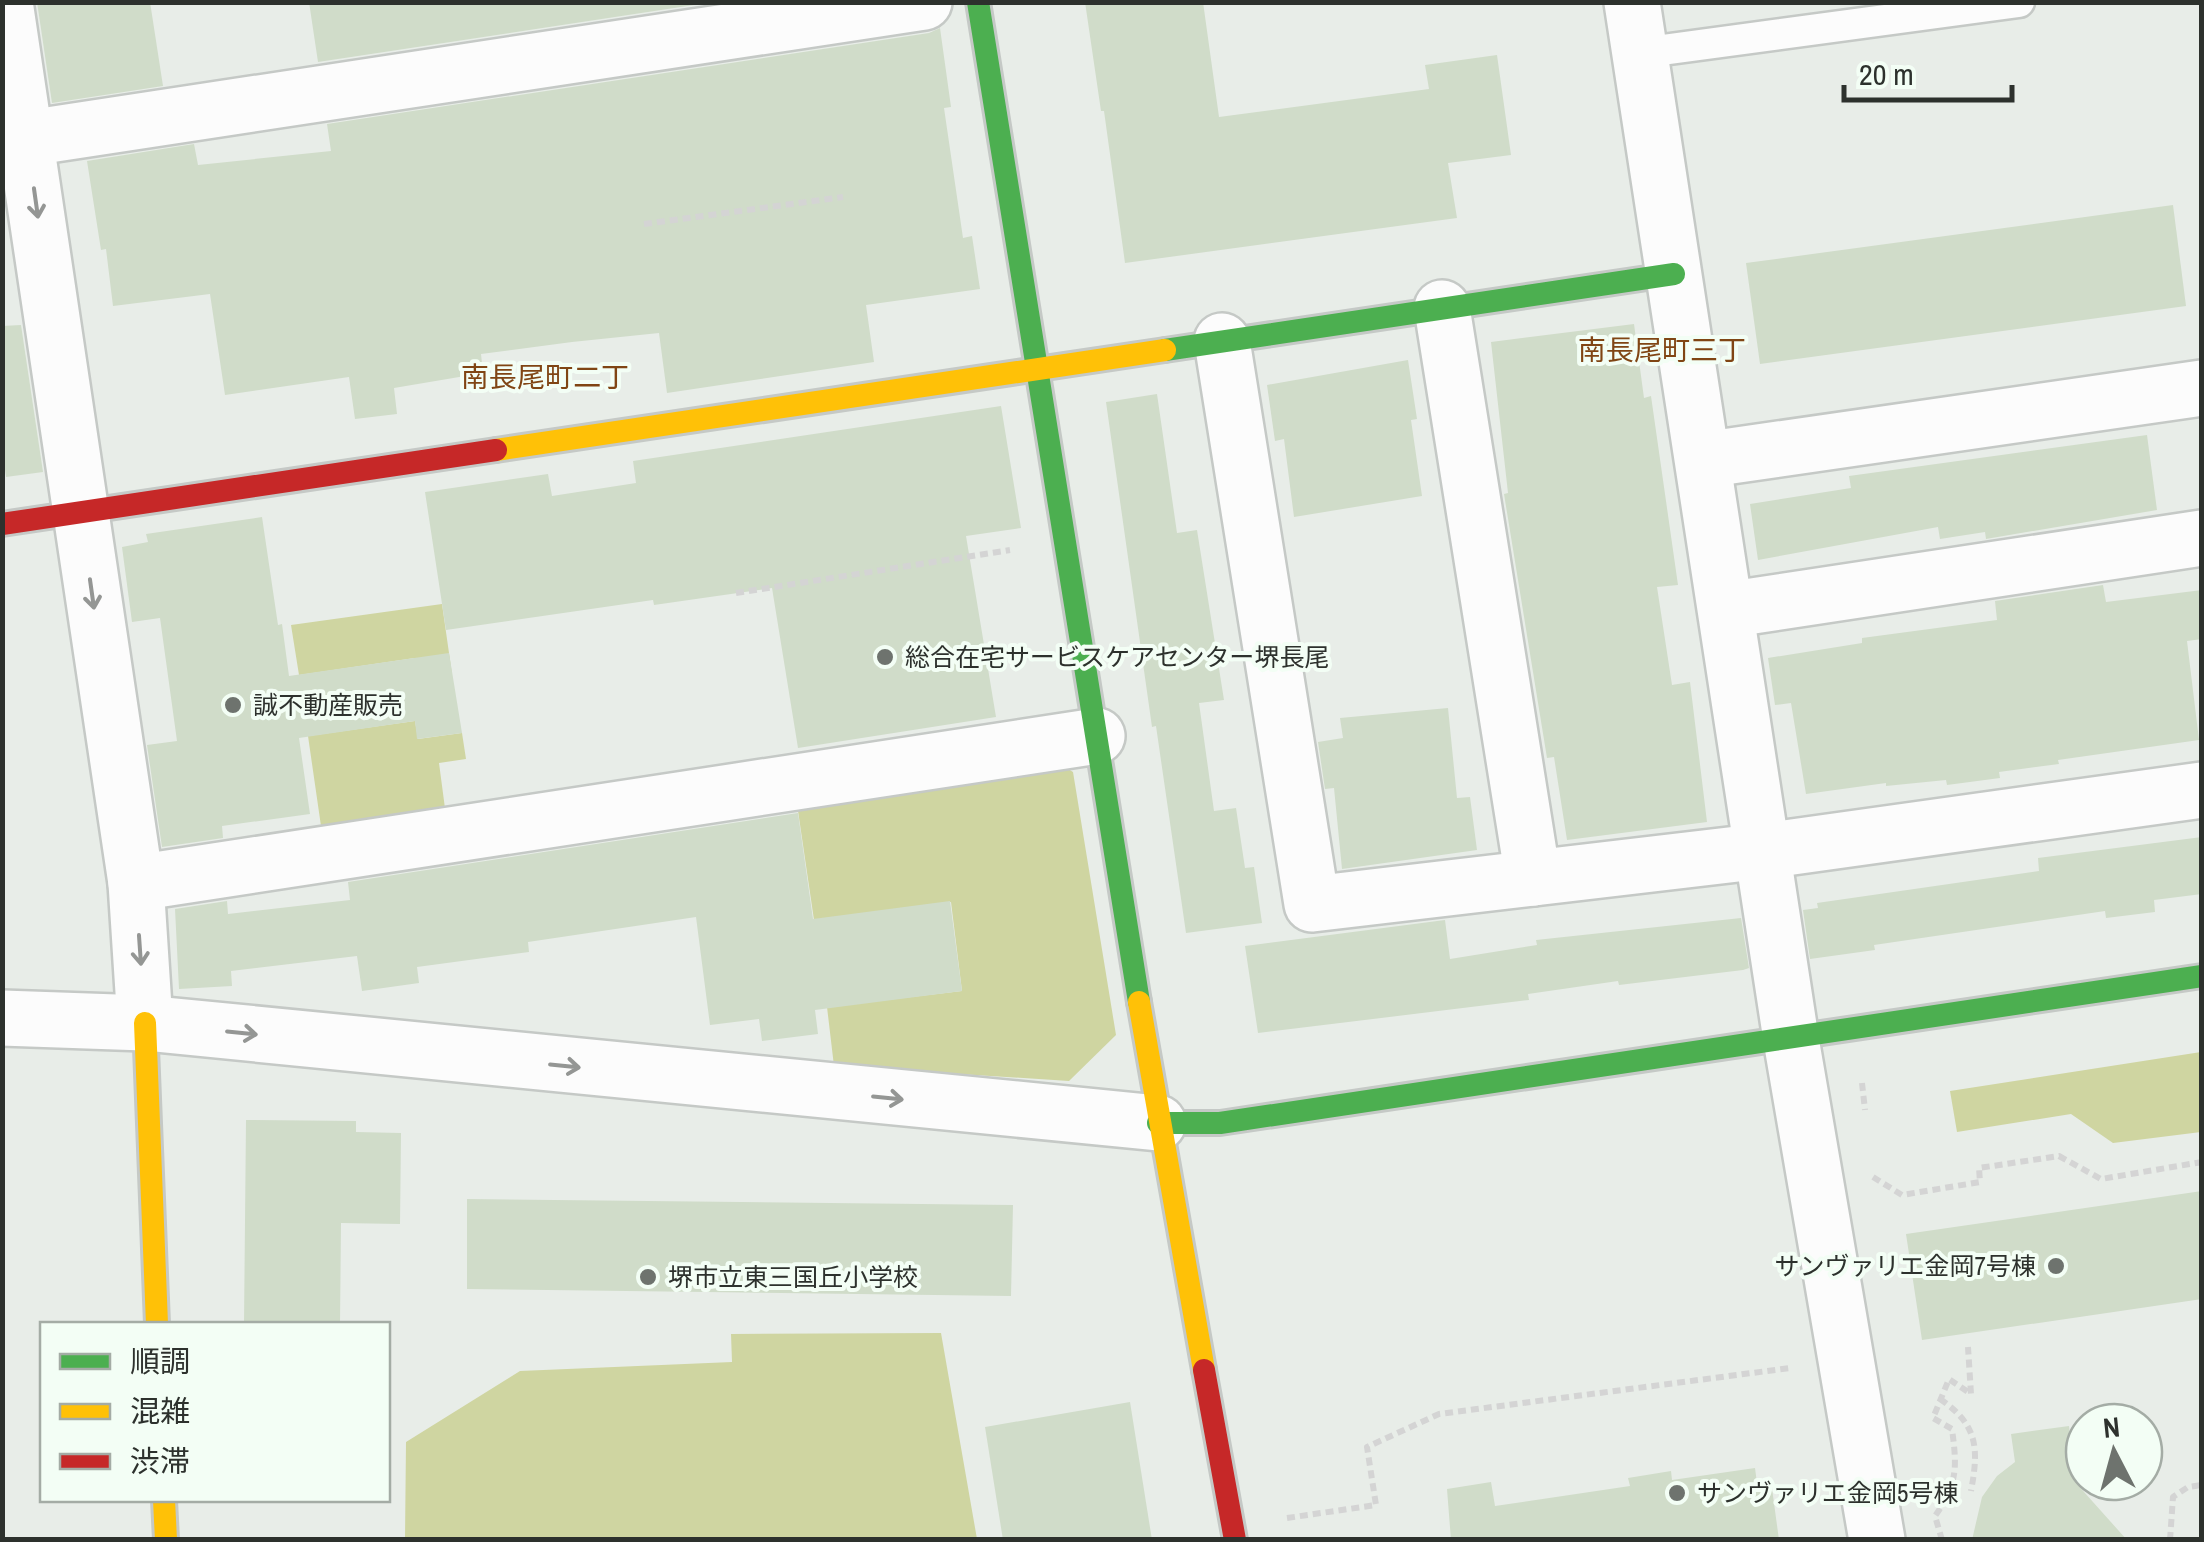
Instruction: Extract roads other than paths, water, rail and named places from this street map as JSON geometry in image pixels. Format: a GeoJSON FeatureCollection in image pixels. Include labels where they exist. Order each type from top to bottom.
{"type":"FeatureCollection","features":[{"type":"Feature","properties":{"kind":"street"},"geometry":{"type":"LineString","coordinates":[[6,2],[14,140],[80,512],[136,883],[157,1322]]}},
{"type":"Feature","properties":{"kind":"street"},"geometry":{"type":"LineString","coordinates":[[14,140],[924,2]]}},
{"type":"Feature","properties":{"kind":"street"},"geometry":{"type":"LineString","coordinates":[[978,2],[1158,1124],[1235,1540]]}},
{"type":"Feature","properties":{"kind":"street"},"geometry":{"type":"LineString","coordinates":[[1636,28],[1791,1039],[1877,1540]]}},
{"type":"Feature","properties":{"kind":"street"},"geometry":{"type":"LineString","coordinates":[[2,524],[1674,274]]}},
{"type":"Feature","properties":{"kind":"street"},"geometry":{"type":"LineString","coordinates":[[1442,308],[1533,878]]}},
{"type":"Feature","properties":{"kind":"street"},"geometry":{"type":"LineString","coordinates":[[1222,341],[1312,904],[1763,851],[2202,790]]}},
{"type":"Feature","properties":{"kind":"street"},"geometry":{"type":"LineString","coordinates":[[1703,460],[2202,388]]}},
{"type":"Feature","properties":{"kind":"street"},"geometry":{"type":"LineString","coordinates":[[1726,610],[2202,538]]}},
{"type":"Feature","properties":{"kind":"street"},"geometry":{"type":"LineString","coordinates":[[136,883],[1097,736]]}},
{"type":"Feature","properties":{"kind":"street"},"geometry":{"type":"LineString","coordinates":[[2,1018],[145,1023],[1158,1124],[1220,1124],[2202,976]]}},
{"type":"Feature","properties":{"kind":"street"},"geometry":{"type":"LineString","coordinates":[[164,1502],[166,1540]]}},
{"type":"Feature","properties":{"kind":"lane"},"geometry":{"type":"LineString","coordinates":[[1636,28],[2019,2]]}},
{"type":"Feature","properties":{"kind":"place","name":"総合在宅サービスケアセンター堺長尾"},"geometry":{"type":"Point","coordinates":[885,657]}},
{"type":"Feature","properties":{"kind":"place","name":"誠不動産販売"},"geometry":{"type":"Point","coordinates":[233,705]}},
{"type":"Feature","properties":{"kind":"place","name":"サンヴァリエ金岡7号棟"},"geometry":{"type":"Point","coordinates":[2056,1266]}},
{"type":"Feature","properties":{"kind":"place","name":"堺市立東三国丘小学校"},"geometry":{"type":"Point","coordinates":[648,1277]}},
{"type":"Feature","properties":{"kind":"place","name":"サンヴァリエ金岡5号棟"},"geometry":{"type":"Point","coordinates":[1677,1493]}},
{"type":"Feature","properties":{"kind":"district","name":"南長尾町三丁"},"geometry":{"type":"Point","coordinates":[1662,350]}},
{"type":"Feature","properties":{"kind":"district","name":"南長尾町二丁"},"geometry":{"type":"Point","coordinates":[545,377]}}]}
